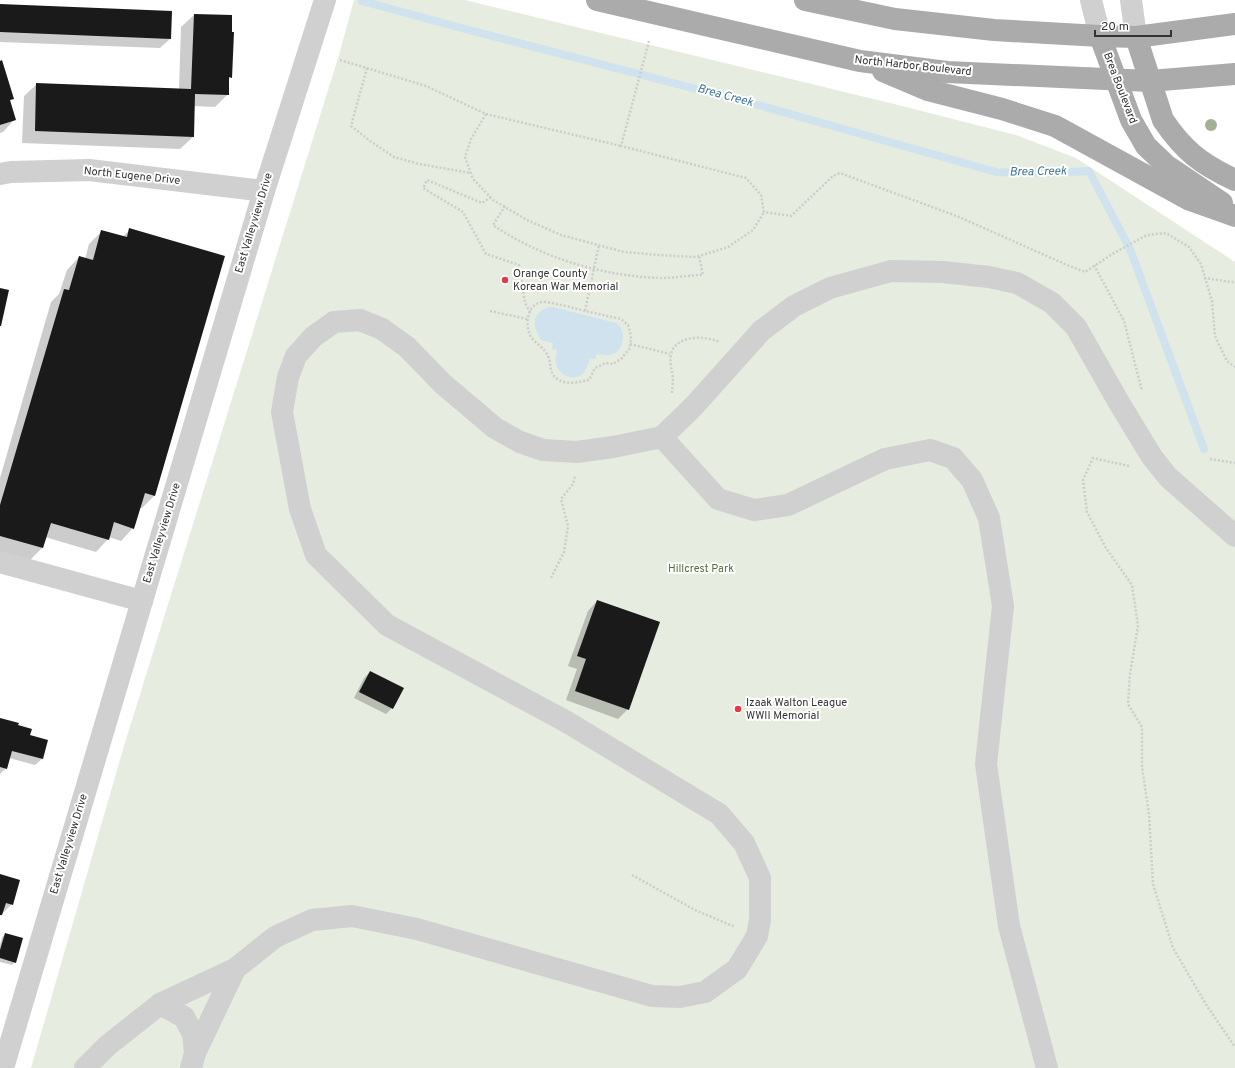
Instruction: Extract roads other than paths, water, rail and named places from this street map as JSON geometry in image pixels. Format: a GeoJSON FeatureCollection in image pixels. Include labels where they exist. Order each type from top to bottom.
{"type":"FeatureCollection","features":[{"type":"Feature","properties":{"kind":"main road","name":"North Harbor Boulevard"},"geometry":{"type":"LineString","coordinates":[[597,0],[860,61],[947,72],[1150,80],[1235,74]]}},
{"type":"Feature","properties":{"kind":"main road"},"geometry":{"type":"LineString","coordinates":[[805,0],[895,19],[994,30],[1100,36],[1136,37],[1235,24]]}},
{"type":"Feature","properties":{"kind":"main road","name":"Brea Boulevard"},"geometry":{"type":"LineString","coordinates":[[1100,36],[1130,120],[1146,146],[1167,166],[1235,211]]}},
{"type":"Feature","properties":{"kind":"main road"},"geometry":{"type":"LineString","coordinates":[[1136,37],[1163,120],[1171,132],[1188,152],[1212,169],[1235,180]]}},
{"type":"Feature","properties":{"kind":"main road"},"geometry":{"type":"LineString","coordinates":[[860,61],[928,90],[1002,109],[1055,126],[1190,200],[1235,216]]}},
{"type":"Feature","properties":{"kind":"street"},"geometry":{"type":"LineString","coordinates":[[1091,0],[1100,36]]}},
{"type":"Feature","properties":{"kind":"street"},"geometry":{"type":"LineString","coordinates":[[1131,0],[1136,37]]}},
{"type":"Feature","properties":{"kind":"street","name":"East Valleyview Drive"},"geometry":{"type":"LineString","coordinates":[[3,1068],[264,191],[322,8]]}},
{"type":"Feature","properties":{"kind":"street","name":"North Eugene Drive"},"geometry":{"type":"LineString","coordinates":[[0,174],[11,172],[89,170],[264,191]]}},
{"type":"Feature","properties":{"kind":"street"},"geometry":{"type":"LineString","coordinates":[[85,1068],[108,1046],[160,1004],[235,969],[275,937],[312,920],[352,916],[418,929],[652,996],[680,997],[705,992],[737,970],[757,936],[760,920],[760,878],[744,843],[719,814],[567,722],[387,624],[316,555],[300,509],[282,412],[288,377],[296,356],[313,337],[334,322],[360,320],[382,329],[407,347],[443,384],[496,428],[520,442],[543,450],[578,452],[613,447],[662,437],[693,407],[761,331],[794,306],[830,288],[891,272],[943,272],[989,277],[1017,283],[1052,303],[1076,327],[1152,457],[1168,477],[1235,536]]}},
{"type":"Feature","properties":{"kind":"street"},"geometry":{"type":"LineString","coordinates":[[662,437],[718,499],[754,510],[788,505],[885,459],[930,450],[953,458],[972,480],[989,518],[1003,606],[986,764],[1009,926],[1047,1068]]}},
{"type":"Feature","properties":{"kind":"street"},"geometry":{"type":"LineString","coordinates":[[0,562],[142,600]]}},
{"type":"Feature","properties":{"kind":"street"},"geometry":{"type":"LineString","coordinates":[[193,1060],[235,969]]}},
{"type":"Feature","properties":{"kind":"street"},"geometry":{"type":"LineString","coordinates":[[160,1004],[184,1017],[193,1034],[193,1060]]}},
{"type":"Feature","properties":{"kind":"water"},"geometry":{"type":"Polygon","coordinates":[[[549,307],[616,323],[621,328],[623,333],[623,341],[620,348],[616,353],[611,355],[597,354],[595,359],[590,359],[583,374],[577,377],[569,377],[562,373],[557,367],[557,350],[552,349],[553,343],[541,340],[535,325],[536,317],[539,313],[549,307]]]}},
{"type":"Feature","properties":{"kind":"waterway","name":"Brea Creek"},"geometry":{"type":"LineString","coordinates":[[362,1],[758,105],[996,172],[1050,173],[1089,171],[1130,249],[1204,449]]}},
{"type":"Feature","properties":{"kind":"place","name":"Orange County Korean War Memorial"},"geometry":{"type":"Point","coordinates":[505,280]}},
{"type":"Feature","properties":{"kind":"place","name":"Izaak Walton League WWII Memorial"},"geometry":{"type":"Point","coordinates":[738,709]}},
{"type":"Feature","properties":{"kind":"park label","name":"Hillcrest Park"},"geometry":{"type":"Point","coordinates":[701,569]}}]}
